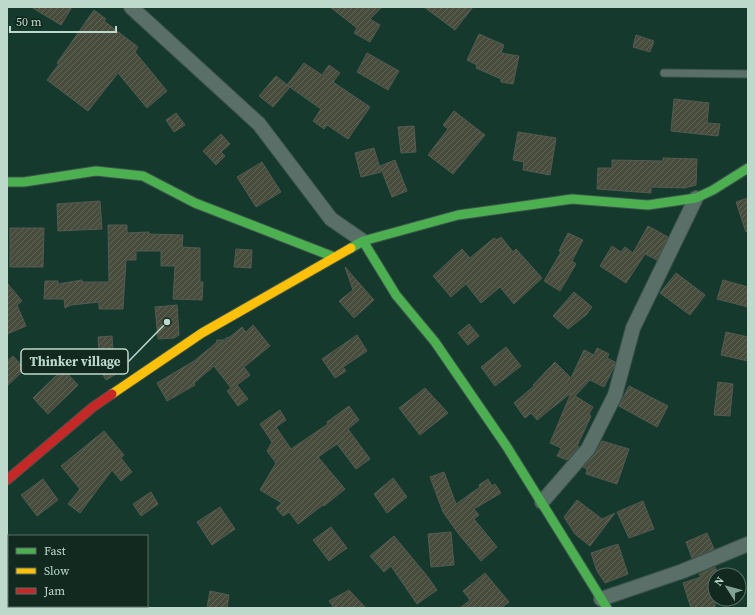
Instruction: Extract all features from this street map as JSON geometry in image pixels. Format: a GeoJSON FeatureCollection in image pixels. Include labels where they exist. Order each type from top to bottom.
{"type":"FeatureCollection","features":[{"type":"Feature","properties":{"kind":"street"},"geometry":{"type":"LineString","coordinates":[[131,7],[259,124],[331,219],[363,241],[396,295],[436,342],[507,447],[604,603],[748,544]]}},
{"type":"Feature","properties":{"kind":"street"},"geometry":{"type":"LineString","coordinates":[[7,480],[93,407],[195,337],[363,241],[458,215],[572,199],[648,206],[696,198],[713,190],[748,168]]}},
{"type":"Feature","properties":{"kind":"street"},"geometry":{"type":"LineString","coordinates":[[7,182],[24,182],[96,170],[143,176],[195,203],[334,257]]}},
{"type":"Feature","properties":{"kind":"street"},"geometry":{"type":"LineString","coordinates":[[542,502],[588,449],[615,395],[633,328],[696,198]]}},
{"type":"Feature","properties":{"kind":"lane"},"geometry":{"type":"LineString","coordinates":[[664,72],[748,74]]}},
{"type":"Feature","properties":{"kind":"building"},"geometry":{"type":"Polygon","coordinates":[[[31,7],[72,7],[61,25],[31,7]]]}},
{"type":"Feature","properties":{"kind":"building"},"geometry":{"type":"Polygon","coordinates":[[[330,7],[382,7],[370,19],[380,25],[370,42],[354,33],[357,28],[330,7]]]}},
{"type":"Feature","properties":{"kind":"building"},"geometry":{"type":"Polygon","coordinates":[[[424,7],[473,7],[455,30],[424,7]]]}},
{"type":"Feature","properties":{"kind":"building"},"geometry":{"type":"Polygon","coordinates":[[[94,10],[106,19],[104,21],[138,47],[135,52],[167,91],[147,108],[118,73],[88,111],[47,80],[94,10]]]}},
{"type":"Feature","properties":{"kind":"building"},"geometry":{"type":"Polygon","coordinates":[[[479,34],[504,45],[501,53],[519,56],[513,84],[501,82],[501,79],[476,68],[477,65],[467,60],[479,34]]]}},
{"type":"Feature","properties":{"kind":"building"},"geometry":{"type":"Polygon","coordinates":[[[636,35],[654,41],[650,52],[633,47],[636,35]]]}},
{"type":"Feature","properties":{"kind":"building"},"geometry":{"type":"Polygon","coordinates":[[[367,53],[399,71],[388,90],[357,72],[367,53]]]}},
{"type":"Feature","properties":{"kind":"building"},"geometry":{"type":"Polygon","coordinates":[[[304,63],[322,75],[329,65],[340,73],[333,82],[370,107],[348,139],[327,125],[324,129],[313,121],[321,109],[287,85],[304,63]]]}},
{"type":"Feature","properties":{"kind":"building"},"geometry":{"type":"Polygon","coordinates":[[[276,76],[290,87],[273,107],[259,96],[276,76]]]}},
{"type":"Feature","properties":{"kind":"building"},"geometry":{"type":"Polygon","coordinates":[[[674,99],[709,103],[707,123],[720,124],[718,136],[671,131],[674,99]]]}},
{"type":"Feature","properties":{"kind":"building"},"geometry":{"type":"Polygon","coordinates":[[[454,111],[485,135],[453,174],[428,155],[448,129],[443,125],[454,111]]]}},
{"type":"Feature","properties":{"kind":"building"},"geometry":{"type":"Polygon","coordinates":[[[176,113],[185,125],[174,132],[166,120],[176,113]]]}},
{"type":"Feature","properties":{"kind":"building"},"geometry":{"type":"Polygon","coordinates":[[[414,126],[416,152],[401,153],[398,127],[414,126]]]}},
{"type":"Feature","properties":{"kind":"building"},"geometry":{"type":"Polygon","coordinates":[[[518,132],[556,138],[550,175],[523,170],[524,162],[513,160],[518,132]]]}},
{"type":"Feature","properties":{"kind":"building"},"geometry":{"type":"Polygon","coordinates":[[[221,134],[230,144],[221,152],[225,156],[216,165],[203,151],[221,134]]]}},
{"type":"Feature","properties":{"kind":"building"},"geometry":{"type":"Polygon","coordinates":[[[374,148],[381,172],[361,177],[355,153],[374,148]]]}},
{"type":"Feature","properties":{"kind":"building"},"geometry":{"type":"Polygon","coordinates":[[[663,158],[697,159],[696,185],[685,188],[651,187],[651,193],[597,189],[598,168],[612,168],[612,160],[663,161],[663,158]]]}},
{"type":"Feature","properties":{"kind":"building"},"geometry":{"type":"Polygon","coordinates":[[[395,160],[407,191],[392,197],[380,166],[395,160]]]}},
{"type":"Feature","properties":{"kind":"building"},"geometry":{"type":"Polygon","coordinates":[[[262,162],[281,192],[256,207],[237,177],[262,162]]]}},
{"type":"Feature","properties":{"kind":"building"},"geometry":{"type":"Polygon","coordinates":[[[748,198],[748,231],[746,232],[736,202],[748,198]]]}},
{"type":"Feature","properties":{"kind":"building"},"geometry":{"type":"Polygon","coordinates":[[[100,201],[102,229],[58,231],[57,204],[100,201]]]}},
{"type":"Feature","properties":{"kind":"building"},"geometry":{"type":"Polygon","coordinates":[[[108,225],[127,225],[127,233],[149,232],[149,234],[183,235],[182,247],[200,248],[200,282],[203,282],[202,300],[173,299],[175,266],[161,266],[161,251],[136,251],[136,260],[126,260],[123,309],[99,309],[99,302],[71,305],[65,308],[64,299],[44,299],[45,281],[58,281],[58,284],[82,280],[82,282],[109,282],[108,225]]]}},
{"type":"Feature","properties":{"kind":"building"},"geometry":{"type":"Polygon","coordinates":[[[648,226],[668,237],[657,260],[645,254],[626,283],[600,266],[612,246],[621,252],[625,247],[633,253],[648,226]]]}},
{"type":"Feature","properties":{"kind":"building"},"geometry":{"type":"Polygon","coordinates":[[[10,228],[44,228],[43,267],[10,267],[10,228]]]}},
{"type":"Feature","properties":{"kind":"building"},"geometry":{"type":"Polygon","coordinates":[[[568,233],[583,240],[572,261],[576,264],[560,291],[544,281],[561,252],[559,251],[568,233]]]}},
{"type":"Feature","properties":{"kind":"building"},"geometry":{"type":"Polygon","coordinates":[[[501,237],[513,252],[516,249],[542,278],[514,304],[500,287],[481,303],[466,284],[451,297],[433,276],[462,249],[470,258],[494,238],[497,240],[501,237]]]}},
{"type":"Feature","properties":{"kind":"building"},"geometry":{"type":"Polygon","coordinates":[[[236,249],[252,250],[251,268],[234,267],[236,249]]]}},
{"type":"Feature","properties":{"kind":"building"},"geometry":{"type":"Polygon","coordinates":[[[345,267],[374,300],[354,318],[339,301],[353,290],[345,267]]]}},
{"type":"Feature","properties":{"kind":"building"},"geometry":{"type":"Polygon","coordinates":[[[676,273],[705,295],[690,315],[660,293],[676,273]]]}},
{"type":"Feature","properties":{"kind":"building"},"geometry":{"type":"Polygon","coordinates":[[[723,280],[748,287],[748,307],[717,299],[723,280]]]}},
{"type":"Feature","properties":{"kind":"building"},"geometry":{"type":"Polygon","coordinates":[[[7,283],[22,301],[17,305],[26,326],[7,334],[7,283]]]}},
{"type":"Feature","properties":{"kind":"building"},"geometry":{"type":"Polygon","coordinates":[[[574,292],[592,307],[586,315],[568,329],[553,316],[574,292]]]}},
{"type":"Feature","properties":{"kind":"building"},"geometry":{"type":"Polygon","coordinates":[[[177,305],[179,335],[174,338],[158,339],[155,307],[177,305]]]}},
{"type":"Feature","properties":{"kind":"building"},"geometry":{"type":"Polygon","coordinates":[[[469,324],[479,336],[468,345],[458,333],[469,324]]]}},
{"type":"Feature","properties":{"kind":"building"},"geometry":{"type":"Polygon","coordinates":[[[253,325],[270,346],[244,367],[250,375],[237,385],[248,399],[238,406],[227,391],[231,388],[214,366],[194,383],[195,385],[167,401],[157,383],[194,361],[216,343],[217,340],[225,340],[242,327],[246,332],[253,325]]]}},
{"type":"Feature","properties":{"kind":"building"},"geometry":{"type":"Polygon","coordinates":[[[726,332],[748,337],[748,361],[721,355],[726,332]]]}},
{"type":"Feature","properties":{"kind":"building"},"geometry":{"type":"Polygon","coordinates":[[[357,335],[367,351],[343,367],[346,371],[335,378],[322,359],[357,335]]]}},
{"type":"Feature","properties":{"kind":"building"},"geometry":{"type":"Polygon","coordinates":[[[112,336],[113,351],[99,351],[98,337],[112,336]]]}},
{"type":"Feature","properties":{"kind":"building"},"geometry":{"type":"Polygon","coordinates":[[[506,347],[521,366],[495,386],[481,367],[506,347]]]}},
{"type":"Feature","properties":{"kind":"building"},"geometry":{"type":"Polygon","coordinates":[[[597,348],[609,354],[607,358],[615,362],[614,367],[604,387],[590,380],[575,396],[593,407],[589,414],[591,416],[577,446],[579,447],[567,460],[557,456],[561,448],[550,443],[571,393],[537,420],[531,413],[525,418],[514,403],[534,386],[533,385],[555,362],[571,378],[584,350],[594,355],[597,348]]]}},
{"type":"Feature","properties":{"kind":"building"},"geometry":{"type":"Polygon","coordinates":[[[103,352],[116,374],[106,380],[93,357],[103,352]]]}},
{"type":"Feature","properties":{"kind":"building"},"geometry":{"type":"Polygon","coordinates":[[[13,356],[25,369],[7,386],[7,361],[13,356]]]}},
{"type":"Feature","properties":{"kind":"building"},"geometry":{"type":"Polygon","coordinates":[[[63,369],[78,385],[48,414],[33,398],[63,369]]]}},
{"type":"Feature","properties":{"kind":"building"},"geometry":{"type":"Polygon","coordinates":[[[718,382],[733,384],[730,416],[714,415],[718,382]]]}},
{"type":"Feature","properties":{"kind":"building"},"geometry":{"type":"Polygon","coordinates":[[[629,386],[668,406],[657,427],[619,406],[629,386]]]}},
{"type":"Feature","properties":{"kind":"building"},"geometry":{"type":"Polygon","coordinates":[[[425,388],[448,413],[420,435],[399,408],[425,388]]]}},
{"type":"Feature","properties":{"kind":"building"},"geometry":{"type":"Polygon","coordinates":[[[349,406],[359,420],[348,429],[370,459],[356,469],[337,444],[318,457],[345,489],[298,524],[289,512],[283,516],[276,508],[282,503],[260,490],[276,463],[267,451],[272,442],[260,424],[280,410],[286,420],[276,427],[291,449],[328,424],[327,422],[349,406]]]}},
{"type":"Feature","properties":{"kind":"building"},"geometry":{"type":"Polygon","coordinates":[[[104,431],[124,455],[121,458],[132,472],[121,481],[112,470],[80,513],[68,504],[80,489],[61,466],[104,431]]]}},
{"type":"Feature","properties":{"kind":"building"},"geometry":{"type":"Polygon","coordinates":[[[602,441],[629,449],[617,484],[586,474],[587,469],[583,467],[595,454],[602,441]]]}},
{"type":"Feature","properties":{"kind":"building"},"geometry":{"type":"Polygon","coordinates":[[[444,472],[456,504],[480,487],[479,485],[488,479],[492,486],[495,484],[501,493],[474,509],[479,515],[474,519],[497,547],[481,561],[443,512],[430,477],[444,472]]]}},
{"type":"Feature","properties":{"kind":"building"},"geometry":{"type":"Polygon","coordinates":[[[393,478],[407,497],[387,513],[374,494],[393,478]]]}},
{"type":"Feature","properties":{"kind":"building"},"geometry":{"type":"Polygon","coordinates":[[[43,479],[58,500],[37,516],[21,495],[43,479]]]}},
{"type":"Feature","properties":{"kind":"building"},"geometry":{"type":"Polygon","coordinates":[[[151,492],[158,504],[141,516],[133,504],[151,492]]]}},
{"type":"Feature","properties":{"kind":"building"},"geometry":{"type":"Polygon","coordinates":[[[577,500],[602,519],[615,513],[590,546],[575,534],[564,517],[577,500]]]}},
{"type":"Feature","properties":{"kind":"building"},"geometry":{"type":"Polygon","coordinates":[[[643,501],[654,529],[629,538],[617,512],[643,501]]]}},
{"type":"Feature","properties":{"kind":"building"},"geometry":{"type":"Polygon","coordinates":[[[220,507],[235,529],[212,545],[197,522],[220,507]]]}},
{"type":"Feature","properties":{"kind":"building"},"geometry":{"type":"Polygon","coordinates":[[[331,527],[347,548],[329,561],[313,540],[331,527]]]}},
{"type":"Feature","properties":{"kind":"building"},"geometry":{"type":"Polygon","coordinates":[[[451,532],[454,565],[431,567],[428,534],[451,532]]]}},
{"type":"Feature","properties":{"kind":"building"},"geometry":{"type":"Polygon","coordinates":[[[707,533],[714,549],[692,558],[686,542],[707,533]]]}},
{"type":"Feature","properties":{"kind":"building"},"geometry":{"type":"Polygon","coordinates":[[[394,536],[437,590],[417,604],[391,566],[384,572],[370,556],[394,536]]]}},
{"type":"Feature","properties":{"kind":"building"},"geometry":{"type":"Polygon","coordinates":[[[618,544],[628,574],[605,583],[597,571],[591,553],[618,544]]]}},
{"type":"Feature","properties":{"kind":"building"},"geometry":{"type":"Polygon","coordinates":[[[707,570],[707,607],[715,608],[691,608],[683,583],[701,577],[699,574],[707,570]]]}},
{"type":"Feature","properties":{"kind":"building"},"geometry":{"type":"Polygon","coordinates":[[[485,573],[509,602],[501,608],[460,608],[470,600],[463,591],[485,573]]]}},
{"type":"Feature","properties":{"kind":"building"},"geometry":{"type":"Polygon","coordinates":[[[349,590],[366,608],[334,608],[329,601],[349,590]]]}},
{"type":"Feature","properties":{"kind":"building"},"geometry":{"type":"Polygon","coordinates":[[[210,591],[229,595],[227,608],[207,608],[210,591]]]}},
{"type":"Feature","properties":{"kind":"traffic: fast"},"geometry":{"type":"LineString","coordinates":[[351,248],[363,241],[458,215],[572,199],[648,205],[696,198],[713,190],[748,168]]}},
{"type":"Feature","properties":{"kind":"traffic: fast"},"geometry":{"type":"LineString","coordinates":[[7,182],[24,182],[96,171],[143,176],[195,203],[334,257]]}},
{"type":"Feature","properties":{"kind":"traffic: fast"},"geometry":{"type":"LineString","coordinates":[[363,241],[396,295],[435,342],[507,447],[607,608]]}},
{"type":"Feature","properties":{"kind":"traffic: slow"},"geometry":{"type":"LineString","coordinates":[[112,394],[202,333],[351,248]]}},
{"type":"Feature","properties":{"kind":"traffic: jam"},"geometry":{"type":"LineString","coordinates":[[7,480],[93,407],[112,394]]}},
{"type":"Feature","properties":{"kind":"place","name":"Thinker village"},"geometry":{"type":"Point","coordinates":[167,322]}}]}
